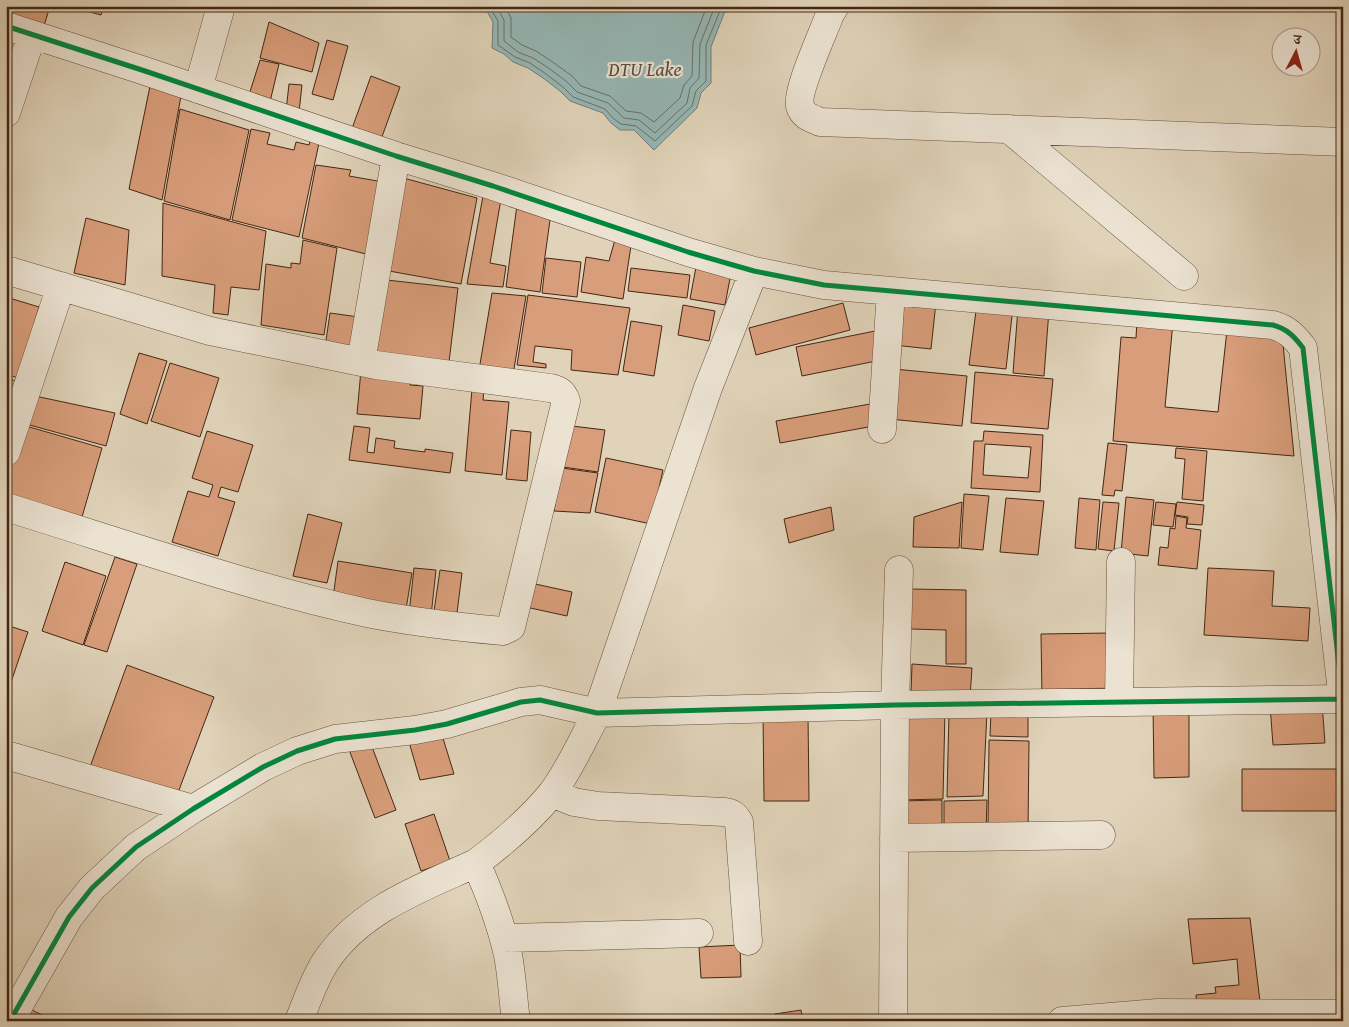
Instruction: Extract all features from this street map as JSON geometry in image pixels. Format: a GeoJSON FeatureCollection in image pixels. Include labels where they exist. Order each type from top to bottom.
{"type":"FeatureCollection","features":[{"type":"Feature","properties":{"kind":"street"},"geometry":{"type":"LineString","coordinates":[[198,89],[221,6]]}},
{"type":"Feature","properties":{"kind":"street"},"geometry":{"type":"LineString","coordinates":[[835,6],[830,14],[801,90],[800,105],[806,116],[820,122],[1343,142]]}},
{"type":"Feature","properties":{"kind":"street"},"geometry":{"type":"LineString","coordinates":[[6,26],[396,156],[494,186],[688,252],[754,271],[824,285],[1273,325],[1284,328],[1294,336],[1303,348],[1343,700],[1119,702],[597,713],[540,700],[521,702],[447,724],[415,730],[335,739],[297,751],[263,767],[193,809],[136,847],[92,888],[69,917],[10,1021]]}},
{"type":"Feature","properties":{"kind":"street"},"geometry":{"type":"LineString","coordinates":[[6,113],[32,34]]}},
{"type":"Feature","properties":{"kind":"street"},"geometry":{"type":"LineString","coordinates":[[1009,129],[1184,276]]}},
{"type":"Feature","properties":{"kind":"street"},"geometry":{"type":"LineString","coordinates":[[361,362],[396,156]]}},
{"type":"Feature","properties":{"kind":"street"},"geometry":{"type":"LineString","coordinates":[[6,270],[210,331],[361,362],[550,388],[558,390],[563,394],[566,401],[512,623],[507,630],[503,631],[435,624],[368,613],[212,571],[6,507]]}},
{"type":"Feature","properties":{"kind":"street"},"geometry":{"type":"LineString","coordinates":[[299,1021],[325,962],[340,942],[358,925],[385,906],[476,863],[510,837],[552,792],[575,755],[597,713],[708,388],[754,271]]}},
{"type":"Feature","properties":{"kind":"street"},"geometry":{"type":"LineString","coordinates":[[6,452],[61,286]]}},
{"type":"Feature","properties":{"kind":"street"},"geometry":{"type":"LineString","coordinates":[[882,430],[891,291]]}},
{"type":"Feature","properties":{"kind":"street"},"geometry":{"type":"LineString","coordinates":[[1119,702],[1121,562]]}},
{"type":"Feature","properties":{"kind":"street"},"geometry":{"type":"LineString","coordinates":[[893,1021],[895,706],[899,570]]}},
{"type":"Feature","properties":{"kind":"street"},"geometry":{"type":"LineString","coordinates":[[6,755],[193,809]]}},
{"type":"Feature","properties":{"kind":"street"},"geometry":{"type":"LineString","coordinates":[[552,792],[574,802],[598,806],[731,813],[739,822],[748,941]]}},
{"type":"Feature","properties":{"kind":"street"},"geometry":{"type":"LineString","coordinates":[[894,838],[1101,835]]}},
{"type":"Feature","properties":{"kind":"street"},"geometry":{"type":"LineString","coordinates":[[476,863],[504,938],[516,1021]]}},
{"type":"Feature","properties":{"kind":"street"},"geometry":{"type":"LineString","coordinates":[[504,938],[699,933]]}},
{"type":"Feature","properties":{"kind":"street"},"geometry":{"type":"LineString","coordinates":[[1062,1021],[1158,1013],[1343,1014]]}},
{"type":"Feature","properties":{"kind":"water","name":"DTU Lake"},"geometry":{"type":"Polygon","coordinates":[[[484,6],[727,6],[711,47],[711,83],[701,93],[697,108],[654,150],[634,130],[620,130],[603,113],[570,101],[543,78],[492,48],[493,22],[484,6]]]}},
{"type":"Feature","properties":{"kind":"building"},"geometry":{"type":"Polygon","coordinates":[[[6,6],[50,6],[44,26],[6,13],[6,6]]]}},
{"type":"Feature","properties":{"kind":"building"},"geometry":{"type":"Polygon","coordinates":[[[68,6],[104,6],[101,15],[68,6]]]}},
{"type":"Feature","properties":{"kind":"building"},"geometry":{"type":"Polygon","coordinates":[[[269,22],[319,43],[312,72],[260,58],[269,22]]]}},
{"type":"Feature","properties":{"kind":"building"},"geometry":{"type":"Polygon","coordinates":[[[327,40],[348,46],[333,100],[312,94],[327,40]]]}},
{"type":"Feature","properties":{"kind":"building"},"geometry":{"type":"Polygon","coordinates":[[[260,60],[279,64],[269,106],[248,98],[260,60]]]}},
{"type":"Feature","properties":{"kind":"building"},"geometry":{"type":"Polygon","coordinates":[[[371,76],[400,87],[379,145],[350,134],[371,76]]]}},
{"type":"Feature","properties":{"kind":"building"},"geometry":{"type":"Polygon","coordinates":[[[289,84],[302,85],[299,112],[286,111],[289,84]]]}},
{"type":"Feature","properties":{"kind":"building"},"geometry":{"type":"Polygon","coordinates":[[[150,86],[181,96],[162,200],[129,189],[150,86]]]}},
{"type":"Feature","properties":{"kind":"building"},"geometry":{"type":"Polygon","coordinates":[[[180,109],[249,130],[230,220],[164,201],[180,109]]]}},
{"type":"Feature","properties":{"kind":"building"},"geometry":{"type":"Polygon","coordinates":[[[251,129],[270,133],[267,144],[294,150],[296,142],[309,145],[310,141],[319,143],[299,237],[232,220],[251,129]]]}},
{"type":"Feature","properties":{"kind":"building"},"geometry":{"type":"Polygon","coordinates":[[[316,165],[351,170],[349,176],[389,183],[374,256],[302,238],[316,165]]]}},
{"type":"Feature","properties":{"kind":"building"},"geometry":{"type":"Polygon","coordinates":[[[396,176],[477,198],[461,284],[378,269],[396,176]]]}},
{"type":"Feature","properties":{"kind":"building"},"geometry":{"type":"Polygon","coordinates":[[[483,196],[501,199],[490,263],[506,266],[503,287],[467,284],[483,196]]]}},
{"type":"Feature","properties":{"kind":"building"},"geometry":{"type":"Polygon","coordinates":[[[163,203],[266,231],[259,290],[231,287],[228,315],[213,313],[215,285],[162,276],[163,203]]]}},
{"type":"Feature","properties":{"kind":"building"},"geometry":{"type":"Polygon","coordinates":[[[517,205],[550,220],[540,292],[506,287],[517,205]]]}},
{"type":"Feature","properties":{"kind":"building"},"geometry":{"type":"Polygon","coordinates":[[[86,218],[129,230],[125,285],[74,273],[86,218]]]}},
{"type":"Feature","properties":{"kind":"building"},"geometry":{"type":"Polygon","coordinates":[[[616,236],[632,239],[623,299],[581,292],[586,257],[609,261],[616,236]]]}},
{"type":"Feature","properties":{"kind":"building"},"geometry":{"type":"Polygon","coordinates":[[[303,240],[337,248],[324,335],[261,325],[266,264],[291,268],[291,263],[300,264],[303,240]]]}},
{"type":"Feature","properties":{"kind":"building"},"geometry":{"type":"Polygon","coordinates":[[[546,258],[581,262],[577,297],[542,293],[546,258]]]}},
{"type":"Feature","properties":{"kind":"building"},"geometry":{"type":"Polygon","coordinates":[[[696,267],[731,273],[725,305],[690,299],[696,267]]]}},
{"type":"Feature","properties":{"kind":"building"},"geometry":{"type":"Polygon","coordinates":[[[631,268],[690,275],[687,298],[628,291],[631,268]]]}},
{"type":"Feature","properties":{"kind":"building"},"geometry":{"type":"Polygon","coordinates":[[[378,279],[458,288],[449,362],[370,352],[378,279]]]}},
{"type":"Feature","properties":{"kind":"building"},"geometry":{"type":"Polygon","coordinates":[[[492,293],[526,296],[513,375],[479,370],[492,293]]]}},
{"type":"Feature","properties":{"kind":"building"},"geometry":{"type":"Polygon","coordinates":[[[528,295],[630,308],[618,375],[571,370],[572,350],[535,346],[533,362],[546,364],[546,368],[517,365],[528,295]]]}},
{"type":"Feature","properties":{"kind":"building"},"geometry":{"type":"Polygon","coordinates":[[[6,297],[39,307],[18,378],[6,374],[6,297]]]}},
{"type":"Feature","properties":{"kind":"building"},"geometry":{"type":"Polygon","coordinates":[[[898,298],[936,302],[931,349],[893,345],[898,298]]]}},
{"type":"Feature","properties":{"kind":"building"},"geometry":{"type":"Polygon","coordinates":[[[843,303],[850,330],[756,355],[749,328],[843,303]]]}},
{"type":"Feature","properties":{"kind":"building"},"geometry":{"type":"Polygon","coordinates":[[[977,303],[1013,307],[1006,369],[969,365],[977,303]]]}},
{"type":"Feature","properties":{"kind":"building"},"geometry":{"type":"Polygon","coordinates":[[[683,305],[715,311],[709,341],[678,335],[683,305]]]}},
{"type":"Feature","properties":{"kind":"building"},"geometry":{"type":"Polygon","coordinates":[[[1018,308],[1049,310],[1044,376],[1013,373],[1018,308]]]}},
{"type":"Feature","properties":{"kind":"building"},"geometry":{"type":"Polygon","coordinates":[[[330,313],[366,318],[361,352],[325,347],[330,313]]]}},
{"type":"Feature","properties":{"kind":"building"},"geometry":{"type":"Polygon","coordinates":[[[1137,320],[1173,322],[1165,407],[1218,412],[1227,330],[1282,334],[1294,456],[1113,441],[1121,337],[1136,338],[1137,320]]]}},
{"type":"Feature","properties":{"kind":"building"},"geometry":{"type":"Polygon","coordinates":[[[631,321],[662,326],[654,376],[623,371],[631,321]]]}},
{"type":"Feature","properties":{"kind":"building"},"geometry":{"type":"Polygon","coordinates":[[[875,331],[881,360],[802,376],[796,347],[875,331]]]}},
{"type":"Feature","properties":{"kind":"building"},"geometry":{"type":"Polygon","coordinates":[[[139,353],[167,361],[147,424],[120,414],[139,353]]]}},
{"type":"Feature","properties":{"kind":"building"},"geometry":{"type":"Polygon","coordinates":[[[170,363],[219,378],[200,437],[151,421],[170,363]]]}},
{"type":"Feature","properties":{"kind":"building"},"geometry":{"type":"Polygon","coordinates":[[[894,369],[967,376],[962,426],[889,419],[894,369]]]}},
{"type":"Feature","properties":{"kind":"building"},"geometry":{"type":"Polygon","coordinates":[[[361,370],[411,375],[410,385],[423,386],[420,419],[357,414],[361,370]]]}},
{"type":"Feature","properties":{"kind":"building"},"geometry":{"type":"Polygon","coordinates":[[[975,372],[1053,379],[1048,429],[971,423],[975,372]]]}},
{"type":"Feature","properties":{"kind":"building"},"geometry":{"type":"Polygon","coordinates":[[[6,378],[17,381],[6,416],[6,378]]]}},
{"type":"Feature","properties":{"kind":"building"},"geometry":{"type":"Polygon","coordinates":[[[472,389],[484,390],[483,400],[509,402],[502,475],[465,471],[472,389]]]}},
{"type":"Feature","properties":{"kind":"building"},"geometry":{"type":"Polygon","coordinates":[[[35,396],[115,413],[106,446],[26,424],[35,396]]]}},
{"type":"Feature","properties":{"kind":"building"},"geometry":{"type":"Polygon","coordinates":[[[870,404],[874,426],[780,443],[776,421],[870,404]]]}},
{"type":"Feature","properties":{"kind":"building"},"geometry":{"type":"Polygon","coordinates":[[[26,426],[102,448],[82,517],[6,495],[10,477],[6,476],[9,458],[26,426]]]}},
{"type":"Feature","properties":{"kind":"building"},"geometry":{"type":"Polygon","coordinates":[[[354,426],[370,428],[367,452],[374,453],[376,438],[395,441],[394,448],[425,452],[425,449],[453,453],[450,473],[349,460],[354,426]]]}},
{"type":"Feature","properties":{"kind":"building"},"geometry":{"type":"Polygon","coordinates":[[[572,426],[605,430],[598,472],[563,467],[572,426]]]}},
{"type":"Feature","properties":{"kind":"building"},"geometry":{"type":"Polygon","coordinates":[[[511,430],[531,432],[527,481],[506,479],[511,430]]]}},
{"type":"Feature","properties":{"kind":"building"},"geometry":{"type":"Polygon","coordinates":[[[207,431],[253,445],[238,492],[221,487],[218,497],[235,502],[218,556],[172,542],[188,491],[209,497],[213,485],[192,478],[207,431]]]}},
{"type":"Feature","properties":{"kind":"building"},"geometry":{"type":"Polygon","coordinates":[[[984,431],[1043,435],[1040,492],[971,488],[974,441],[983,441],[984,431]],[[985,444],[983,475],[1028,478],[1031,447],[985,444]]]}},
{"type":"Feature","properties":{"kind":"building"},"geometry":{"type":"Polygon","coordinates":[[[1108,443],[1127,445],[1122,491],[1115,490],[1114,496],[1102,495],[1108,443]]]}},
{"type":"Feature","properties":{"kind":"building"},"geometry":{"type":"Polygon","coordinates":[[[1176,448],[1207,451],[1203,501],[1182,499],[1185,459],[1175,458],[1176,448]]]}},
{"type":"Feature","properties":{"kind":"building"},"geometry":{"type":"Polygon","coordinates":[[[606,458],[663,470],[651,524],[595,512],[606,458]]]}},
{"type":"Feature","properties":{"kind":"building"},"geometry":{"type":"Polygon","coordinates":[[[554,467],[598,473],[590,513],[554,511],[559,482],[554,467]]]}},
{"type":"Feature","properties":{"kind":"building"},"geometry":{"type":"Polygon","coordinates":[[[964,494],[989,496],[983,550],[961,548],[964,494]]]}},
{"type":"Feature","properties":{"kind":"building"},"geometry":{"type":"Polygon","coordinates":[[[1126,497],[1154,500],[1148,556],[1121,553],[1126,497]]]}},
{"type":"Feature","properties":{"kind":"building"},"geometry":{"type":"Polygon","coordinates":[[[1006,498],[1044,501],[1038,555],[1000,552],[1006,498]]]}},
{"type":"Feature","properties":{"kind":"building"},"geometry":{"type":"Polygon","coordinates":[[[1079,498],[1100,500],[1096,550],[1075,548],[1079,498]]]}},
{"type":"Feature","properties":{"kind":"building"},"geometry":{"type":"Polygon","coordinates":[[[962,502],[959,548],[913,547],[914,517],[962,502]]]}},
{"type":"Feature","properties":{"kind":"building"},"geometry":{"type":"Polygon","coordinates":[[[1103,502],[1119,503],[1114,551],[1098,549],[1103,502]]]}},
{"type":"Feature","properties":{"kind":"building"},"geometry":{"type":"Polygon","coordinates":[[[1156,502],[1176,504],[1173,527],[1153,525],[1156,502]]]}},
{"type":"Feature","properties":{"kind":"building"},"geometry":{"type":"Polygon","coordinates":[[[1177,502],[1204,505],[1202,525],[1187,524],[1188,517],[1175,515],[1177,502]]]}},
{"type":"Feature","properties":{"kind":"building"},"geometry":{"type":"Polygon","coordinates":[[[831,507],[834,530],[789,543],[784,519],[831,507]]]}},
{"type":"Feature","properties":{"kind":"building"},"geometry":{"type":"Polygon","coordinates":[[[308,514],[342,523],[327,583],[293,576],[308,514]]]}},
{"type":"Feature","properties":{"kind":"building"},"geometry":{"type":"Polygon","coordinates":[[[1176,516],[1187,518],[1186,528],[1201,530],[1197,569],[1158,565],[1160,547],[1168,548],[1170,528],[1175,529],[1176,516]]]}},
{"type":"Feature","properties":{"kind":"building"},"geometry":{"type":"Polygon","coordinates":[[[115,557],[137,564],[107,652],[84,645],[115,557]]]}},
{"type":"Feature","properties":{"kind":"building"},"geometry":{"type":"Polygon","coordinates":[[[338,561],[412,573],[406,609],[333,598],[338,561]]]}},
{"type":"Feature","properties":{"kind":"building"},"geometry":{"type":"Polygon","coordinates":[[[65,562],[106,576],[83,645],[42,631],[65,562]]]}},
{"type":"Feature","properties":{"kind":"building"},"geometry":{"type":"Polygon","coordinates":[[[414,568],[436,570],[431,616],[409,614],[414,568]]]}},
{"type":"Feature","properties":{"kind":"building"},"geometry":{"type":"Polygon","coordinates":[[[1208,568],[1274,571],[1272,606],[1310,608],[1308,641],[1204,635],[1208,568]]]}},
{"type":"Feature","properties":{"kind":"building"},"geometry":{"type":"Polygon","coordinates":[[[440,570],[462,573],[456,621],[433,618],[440,570]]]}},
{"type":"Feature","properties":{"kind":"building"},"geometry":{"type":"Polygon","coordinates":[[[526,582],[572,592],[567,616],[521,606],[526,582]]]}},
{"type":"Feature","properties":{"kind":"building"},"geometry":{"type":"Polygon","coordinates":[[[911,589],[966,590],[966,664],[946,664],[946,630],[911,629],[911,589]]]}},
{"type":"Feature","properties":{"kind":"building"},"geometry":{"type":"Polygon","coordinates":[[[6,625],[28,632],[6,697],[6,625]]]}},
{"type":"Feature","properties":{"kind":"building"},"geometry":{"type":"Polygon","coordinates":[[[1110,633],[1111,696],[1042,697],[1041,634],[1110,633]]]}},
{"type":"Feature","properties":{"kind":"building"},"geometry":{"type":"Polygon","coordinates":[[[912,664],[972,668],[970,697],[911,694],[912,664]]]}},
{"type":"Feature","properties":{"kind":"building"},"geometry":{"type":"Polygon","coordinates":[[[127,665],[214,697],[176,798],[90,767],[127,665]]]}},
{"type":"Feature","properties":{"kind":"building"},"geometry":{"type":"Polygon","coordinates":[[[1189,703],[1189,777],[1154,778],[1153,704],[1189,703]]]}},
{"type":"Feature","properties":{"kind":"building"},"geometry":{"type":"Polygon","coordinates":[[[1322,703],[1325,743],[1273,745],[1270,705],[1322,703]]]}},
{"type":"Feature","properties":{"kind":"building"},"geometry":{"type":"Polygon","coordinates":[[[945,710],[943,799],[900,800],[904,711],[945,710]]]}},
{"type":"Feature","properties":{"kind":"building"},"geometry":{"type":"Polygon","coordinates":[[[949,712],[987,712],[983,796],[947,797],[949,712]]]}},
{"type":"Feature","properties":{"kind":"building"},"geometry":{"type":"Polygon","coordinates":[[[991,712],[1028,713],[1028,737],[990,736],[991,712]]]}},
{"type":"Feature","properties":{"kind":"building"},"geometry":{"type":"Polygon","coordinates":[[[763,715],[808,715],[809,801],[764,801],[763,715]]]}},
{"type":"Feature","properties":{"kind":"building"},"geometry":{"type":"Polygon","coordinates":[[[442,735],[454,774],[420,780],[409,742],[442,735]]]}},
{"type":"Feature","properties":{"kind":"building"},"geometry":{"type":"Polygon","coordinates":[[[369,739],[396,810],[375,818],[348,747],[369,739]]]}},
{"type":"Feature","properties":{"kind":"building"},"geometry":{"type":"Polygon","coordinates":[[[989,740],[1029,741],[1028,829],[988,829],[989,740]]]}},
{"type":"Feature","properties":{"kind":"building"},"geometry":{"type":"Polygon","coordinates":[[[1242,769],[1340,769],[1339,811],[1242,811],[1242,769]]]}},
{"type":"Feature","properties":{"kind":"building"},"geometry":{"type":"Polygon","coordinates":[[[942,800],[942,832],[901,833],[900,801],[942,800]]]}},
{"type":"Feature","properties":{"kind":"building"},"geometry":{"type":"Polygon","coordinates":[[[987,800],[986,833],[944,832],[944,801],[987,800]]]}},
{"type":"Feature","properties":{"kind":"building"},"geometry":{"type":"Polygon","coordinates":[[[434,814],[450,861],[421,871],[405,824],[434,814]]]}},
{"type":"Feature","properties":{"kind":"building"},"geometry":{"type":"Polygon","coordinates":[[[1250,918],[1261,1010],[1197,1009],[1196,995],[1216,993],[1215,987],[1239,985],[1237,959],[1193,964],[1188,919],[1250,918]]]}},
{"type":"Feature","properties":{"kind":"building"},"geometry":{"type":"Polygon","coordinates":[[[740,945],[741,977],[701,978],[699,947],[740,945]]]}},
{"type":"Feature","properties":{"kind":"building"},"geometry":{"type":"Polygon","coordinates":[[[22,1005],[54,1021],[14,1021],[22,1005]]]}},
{"type":"Feature","properties":{"kind":"building"},"geometry":{"type":"Polygon","coordinates":[[[801,1010],[803,1021],[776,1021],[775,1014],[801,1010]]]}},
{"type":"Feature","properties":{"kind":"cycle path"},"geometry":{"type":"LineString","coordinates":[[6,26],[688,252],[754,271],[824,285],[1273,325],[1286,331],[1303,348],[1343,701]]}},
{"type":"Feature","properties":{"kind":"cycle path"},"geometry":{"type":"LineString","coordinates":[[10,1021],[69,917],[92,888],[136,847],[193,809],[263,767],[297,751],[335,739],[415,730],[447,724],[521,702],[540,700],[597,713],[895,705],[1342,699]]}}]}
